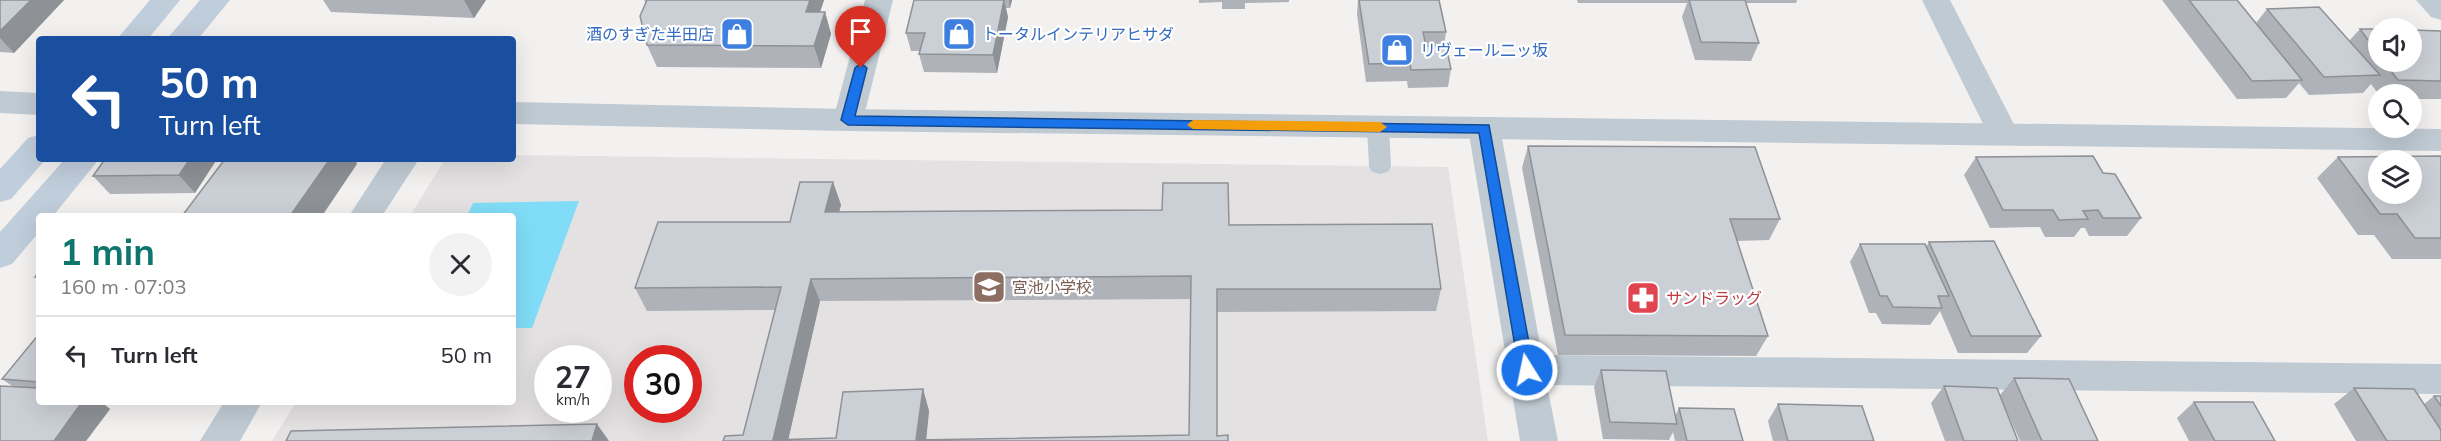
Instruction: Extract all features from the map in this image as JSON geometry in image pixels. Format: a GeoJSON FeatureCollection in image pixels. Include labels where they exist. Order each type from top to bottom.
{"type":"FeatureCollection","features":[{"type":"Feature","properties":{"kind":"main road"},"geometry":{"type":"LineString","coordinates":[[135,36],[166,0]]}},
{"type":"Feature","properties":{"kind":"main road"},"geometry":{"type":"LineString","coordinates":[[185,36],[216,0]]}},
{"type":"Feature","properties":{"kind":"main road"},"geometry":{"type":"LineString","coordinates":[[0,190],[36,149]]}},
{"type":"Feature","properties":{"kind":"main road"},"geometry":{"type":"LineString","coordinates":[[36,213],[80,162]]}},
{"type":"Feature","properties":{"kind":"main road"},"geometry":{"type":"LineString","coordinates":[[0,255],[36,213]]}},
{"type":"Feature","properties":{"kind":"street"},"geometry":{"type":"LineString","coordinates":[[848,120],[879,0]]}},
{"type":"Feature","properties":{"kind":"street"},"geometry":{"type":"LineString","coordinates":[[1936,0],[2003,134]]}},
{"type":"Feature","properties":{"kind":"street"},"geometry":{"type":"LineString","coordinates":[[2430,0],[2441,10]]}},
{"type":"Feature","properties":{"kind":"street"},"geometry":{"type":"LineString","coordinates":[[0,102],[36,104]]}},
{"type":"Feature","properties":{"kind":"street"},"geometry":{"type":"LineString","coordinates":[[516,113],[848,120],[2441,140]]}},
{"type":"Feature","properties":{"kind":"street"},"geometry":{"type":"LineString","coordinates":[[1484,128],[1539,441]]}},
{"type":"Feature","properties":{"kind":"street"},"geometry":{"type":"LineString","coordinates":[[367,213],[400,162]]}},
{"type":"Feature","properties":{"kind":"street"},"geometry":{"type":"LineString","coordinates":[[1527,370],[2441,379]]}},
{"type":"Feature","properties":{"kind":"street"},"geometry":{"type":"LineString","coordinates":[[219,441],[242,405]]}},
{"type":"Feature","properties":{"kind":"lane"},"geometry":{"type":"LineString","coordinates":[[1378,127],[1380,166]]}},
{"type":"Feature","properties":{"kind":"shaded area","name":"宮池小学校"},"geometry":{"type":"Polygon","coordinates":[[[516,155],[1448,167],[1488,441],[272,441],[294,405],[516,405],[516,213],[412,213],[443,162],[516,162],[516,155]]]}},
{"type":"Feature","properties":{"kind":"water"},"geometry":{"type":"Polygon","coordinates":[[[579,201],[532,328],[516,328],[516,213],[468,213],[473,203],[579,201]]]}},
{"type":"Feature","properties":{"kind":"building"},"geometry":{"type":"Polygon","coordinates":[[[0,0],[31,0],[0,31],[0,0]]]}},
{"type":"Feature","properties":{"kind":"building","name":"酒のすぎた半田店"},"geometry":{"type":"Polygon","coordinates":[[[647,0],[810,0],[806,12],[825,12],[814,46],[647,45],[640,16],[647,0]]]}},
{"type":"Feature","properties":{"kind":"building","name":"トータルインテリアヒサダ"},"geometry":{"type":"Polygon","coordinates":[[[914,0],[1004,0],[993,55],[919,54],[925,33],[906,33],[914,0]]]}},
{"type":"Feature","properties":{"kind":"building","name":"リヴェール二ッ坂"},"geometry":{"type":"Polygon","coordinates":[[[1359,0],[1439,0],[1446,32],[1423,32],[1426,46],[1446,46],[1451,69],[1411,70],[1410,63],[1369,64],[1359,0]]]}},
{"type":"Feature","properties":{"kind":"building"},"geometry":{"type":"Polygon","coordinates":[[[1689,0],[1745,0],[1759,43],[1701,42],[1689,0]]]}},
{"type":"Feature","properties":{"kind":"building"},"geometry":{"type":"Polygon","coordinates":[[[2189,0],[2237,0],[2302,80],[2252,81],[2189,0]]]}},
{"type":"Feature","properties":{"kind":"building"},"geometry":{"type":"Polygon","coordinates":[[[2319,7],[2368,62],[2368,72],[2377,72],[2380,75],[2324,77],[2267,9],[2319,7]]]}},
{"type":"Feature","properties":{"kind":"building"},"geometry":{"type":"Polygon","coordinates":[[[2360,29],[2368,29],[2368,40],[2360,29]]]}},
{"type":"Feature","properties":{"kind":"building"},"geometry":{"type":"Polygon","coordinates":[[[2422,30],[2441,31],[2441,81],[2398,80],[2392,72],[2422,72],[2422,30]]]}},
{"type":"Feature","properties":{"kind":"building","name":"サンドラッグ"},"geometry":{"type":"Polygon","coordinates":[[[1528,146],[1755,147],[1780,219],[1730,219],[1768,336],[1565,335],[1528,146]]]}},
{"type":"Feature","properties":{"kind":"building"},"geometry":{"type":"Polygon","coordinates":[[[2093,156],[2103,173],[2115,174],[2141,218],[2103,218],[2098,210],[2083,211],[2088,219],[2059,220],[2053,210],[2003,210],[1976,157],[2093,156]]]}},
{"type":"Feature","properties":{"kind":"building"},"geometry":{"type":"Polygon","coordinates":[[[2422,156],[2441,156],[2441,238],[2415,238],[2397,214],[2380,214],[2373,204],[2422,204],[2422,156]]]}},
{"type":"Feature","properties":{"kind":"building"},"geometry":{"type":"Polygon","coordinates":[[[2338,157],[2368,157],[2368,198],[2338,157]]]}},
{"type":"Feature","properties":{"kind":"building"},"geometry":{"type":"Polygon","coordinates":[[[103,162],[188,162],[179,175],[93,176],[103,162]]]}},
{"type":"Feature","properties":{"kind":"building"},"geometry":{"type":"Polygon","coordinates":[[[223,162],[328,162],[292,213],[184,213],[223,162]]]}},
{"type":"Feature","properties":{"kind":"building"},"geometry":{"type":"Polygon","coordinates":[[[800,182],[833,182],[825,212],[1162,210],[1163,183],[1228,183],[1229,225],[1432,224],[1441,289],[1217,289],[1217,436],[1228,435],[1228,441],[723,441],[725,436],[743,435],[781,287],[635,288],[658,222],[790,222],[800,182]],[[1191,276],[811,279],[773,440],[836,438],[843,392],[923,389],[916,440],[1189,435],[1191,276]]]}},
{"type":"Feature","properties":{"kind":"building"},"geometry":{"type":"Polygon","coordinates":[[[1994,241],[2041,336],[1971,336],[1929,242],[1994,241]]]}},
{"type":"Feature","properties":{"kind":"building"},"geometry":{"type":"Polygon","coordinates":[[[1860,244],[1925,244],[1949,296],[1938,296],[1942,308],[1893,307],[1887,296],[1880,296],[1860,244]]]}},
{"type":"Feature","properties":{"kind":"building"},"geometry":{"type":"Polygon","coordinates":[[[36,338],[36,382],[2,379],[36,338]]]}},
{"type":"Feature","properties":{"kind":"building"},"geometry":{"type":"Polygon","coordinates":[[[1601,370],[1666,371],[1677,424],[1610,422],[1601,370]]]}},
{"type":"Feature","properties":{"kind":"building"},"geometry":{"type":"Polygon","coordinates":[[[2014,378],[2069,379],[2098,441],[2042,441],[2014,378]]]}},
{"type":"Feature","properties":{"kind":"building"},"geometry":{"type":"Polygon","coordinates":[[[0,386],[36,388],[36,405],[80,405],[54,441],[0,441],[0,386]]]}},
{"type":"Feature","properties":{"kind":"building"},"geometry":{"type":"Polygon","coordinates":[[[1944,386],[1997,388],[2018,441],[1964,441],[1944,386]]]}},
{"type":"Feature","properties":{"kind":"building"},"geometry":{"type":"Polygon","coordinates":[[[2354,388],[2414,389],[2441,430],[2441,441],[2387,441],[2354,388]]]}},
{"type":"Feature","properties":{"kind":"building"},"geometry":{"type":"Polygon","coordinates":[[[2434,396],[2441,396],[2441,406],[2434,396]]]}},
{"type":"Feature","properties":{"kind":"building"},"geometry":{"type":"Polygon","coordinates":[[[2194,402],[2253,402],[2275,441],[2215,441],[2194,402]]]}},
{"type":"Feature","properties":{"kind":"building"},"geometry":{"type":"Polygon","coordinates":[[[1778,404],[1862,406],[1874,441],[1788,441],[1778,404]]]}},
{"type":"Feature","properties":{"kind":"building"},"geometry":{"type":"Polygon","coordinates":[[[1679,408],[1734,409],[1743,441],[1687,441],[1679,408]]]}},
{"type":"Feature","properties":{"kind":"building"},"geometry":{"type":"Polygon","coordinates":[[[597,424],[592,441],[286,441],[291,431],[597,424]]]}},
{"type":"Feature","properties":{"kind":"slow traffic"},"geometry":{"type":"LineString","coordinates":[[1193,125],[1380,127]]}},
{"type":"Feature","properties":{"kind":"place","name":"酒のすぎた半田店"},"geometry":{"type":"Point","coordinates":[737,34]}},
{"type":"Feature","properties":{"kind":"place","name":"トータルインテリアヒサダ"},"geometry":{"type":"Point","coordinates":[959,34]}},
{"type":"Feature","properties":{"kind":"place","name":"リヴェール二ッ坂"},"geometry":{"type":"Point","coordinates":[1397,50]}},
{"type":"Feature","properties":{"kind":"place","name":"宮池小学校"},"geometry":{"type":"Point","coordinates":[989,287]}},
{"type":"Feature","properties":{"kind":"place","name":"サンドラッグ"},"geometry":{"type":"Point","coordinates":[1643,298]}},
{"type":"Feature","properties":{"kind":"route"},"geometry":{"type":"LineString","coordinates":[[861,68],[848,120],[1484,128],[1527,370]]}}]}
